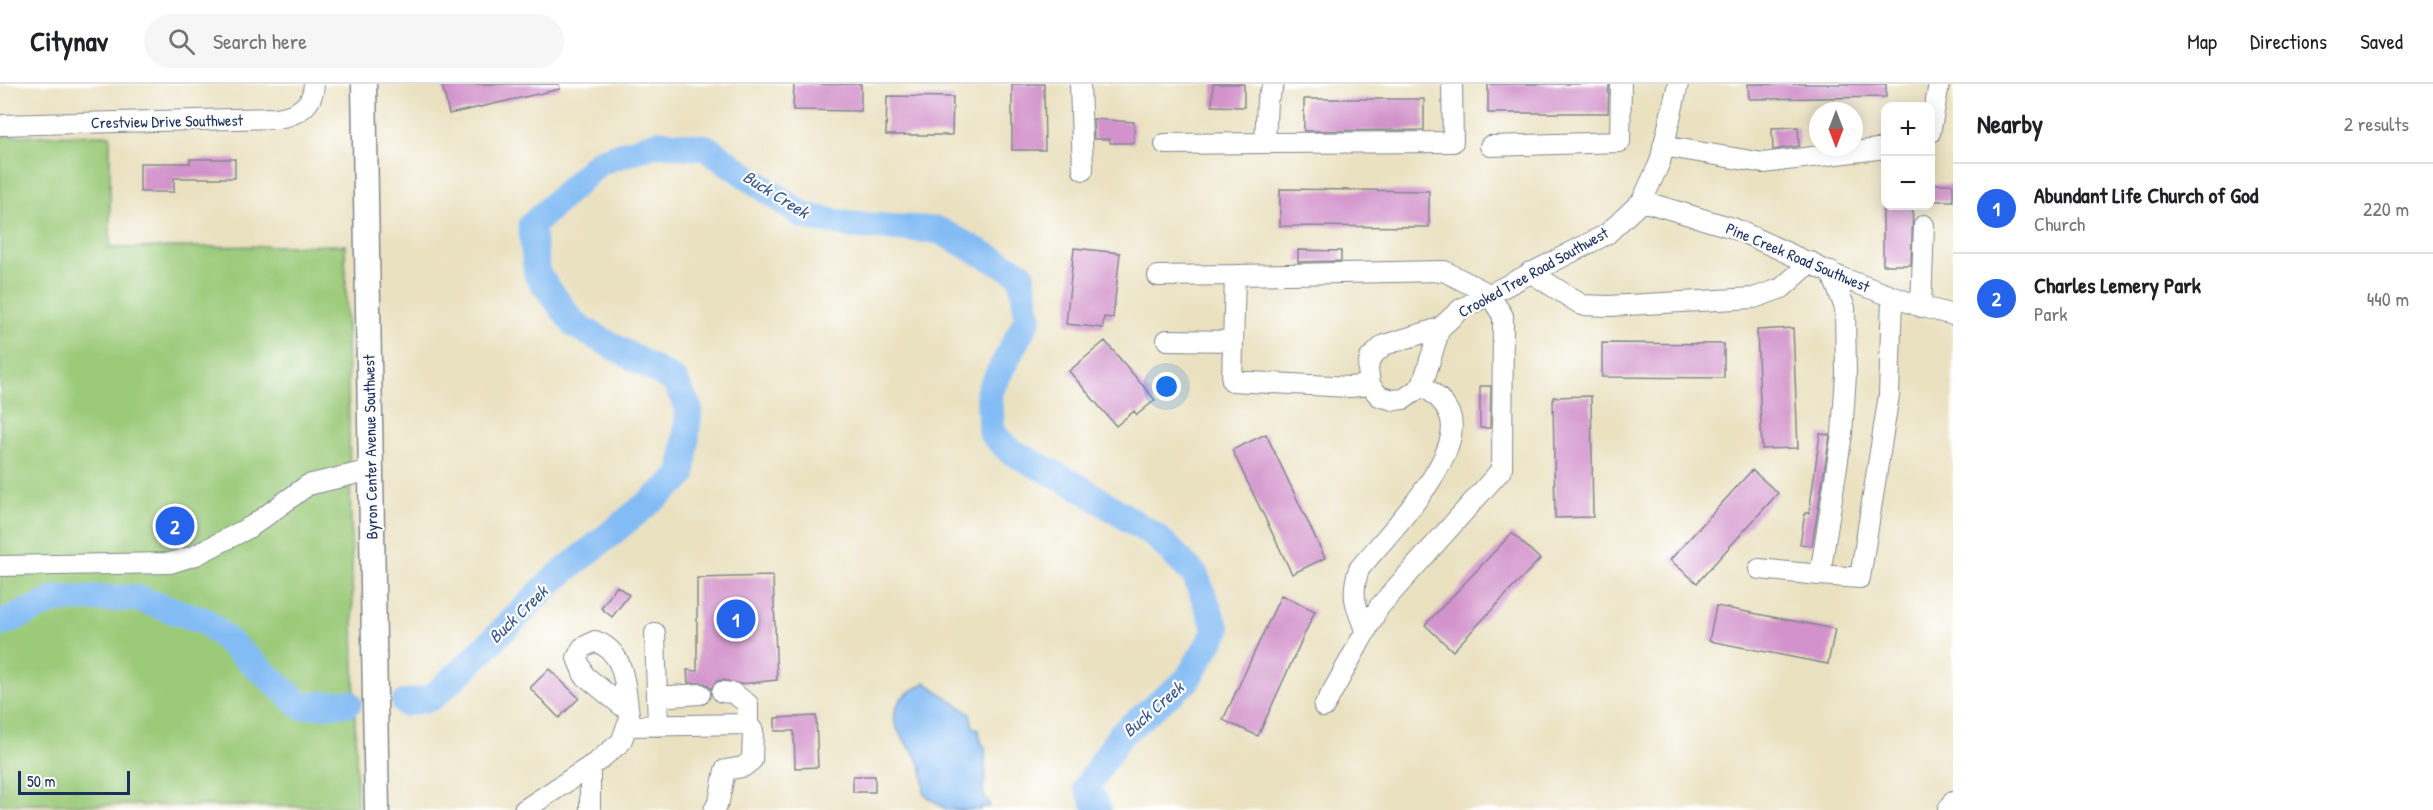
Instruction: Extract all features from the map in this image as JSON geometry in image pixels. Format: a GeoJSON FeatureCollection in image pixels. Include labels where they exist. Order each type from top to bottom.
{"type":"FeatureCollection","features":[{"type":"Feature","properties":{"kind":"main road","name":"Byron Center Avenue Southwest"},"geometry":{"type":"LineString","coordinates":[[364,84],[377,810]]}},
{"type":"Feature","properties":{"kind":"street","name":"Crestview Drive Southwest"},"geometry":{"type":"LineString","coordinates":[[0,124],[277,118],[294,115],[307,105],[314,84]]}},
{"type":"Feature","properties":{"kind":"street"},"geometry":{"type":"LineString","coordinates":[[1080,84],[1083,170]]}},
{"type":"Feature","properties":{"kind":"street"},"geometry":{"type":"LineString","coordinates":[[1265,143],[1267,100],[1274,84]]}},
{"type":"Feature","properties":{"kind":"street"},"geometry":{"type":"LineString","coordinates":[[1165,144],[1454,141],[1452,84]]}},
{"type":"Feature","properties":{"kind":"street"},"geometry":{"type":"LineString","coordinates":[[1490,146],[1620,142],[1621,84]]}},
{"type":"Feature","properties":{"kind":"street","name":"Crooked Tree Road Southwest"},"geometry":{"type":"LineString","coordinates":[[1370,385],[1368,369],[1371,358],[1384,345],[1440,328],[1461,309],[1607,234],[1642,201],[1660,162],[1678,84]]}},
{"type":"Feature","properties":{"kind":"street"},"geometry":{"type":"LineString","coordinates":[[1935,106],[1939,84]]}},
{"type":"Feature","properties":{"kind":"street"},"geometry":{"type":"LineString","coordinates":[[1663,146],[1763,163],[1881,149]]}},
{"type":"Feature","properties":{"kind":"street","name":"Pine Creek Road Southwest"},"geometry":{"type":"LineString","coordinates":[[1642,201],[1733,228],[1831,272],[1921,307],[1953,315]]}},
{"type":"Feature","properties":{"kind":"street"},"geometry":{"type":"LineString","coordinates":[[1921,307],[1924,225]]}},
{"type":"Feature","properties":{"kind":"street"},"geometry":{"type":"LineString","coordinates":[[1530,272],[1582,305],[1609,306],[1754,297],[1782,288],[1811,262]]}},
{"type":"Feature","properties":{"kind":"street"},"geometry":{"type":"LineString","coordinates":[[1158,276],[1443,271],[1489,294],[1503,316],[1502,469],[1379,608],[1324,707]]}},
{"type":"Feature","properties":{"kind":"street"},"geometry":{"type":"LineString","coordinates":[[1820,575],[1842,434],[1846,375],[1845,308],[1831,272]]}},
{"type":"Feature","properties":{"kind":"street"},"geometry":{"type":"LineString","coordinates":[[1235,275],[1232,381],[1349,387],[1370,385],[1379,396],[1393,400],[1404,399],[1422,386],[1436,394],[1450,413],[1451,434],[1446,456],[1434,478],[1359,569],[1353,586],[1354,602],[1365,632]]}},
{"type":"Feature","properties":{"kind":"street"},"geometry":{"type":"LineString","coordinates":[[1759,569],[1860,578],[1889,395],[1892,296]]}},
{"type":"Feature","properties":{"kind":"street","name":"Crooked Tree Road Southwest"},"geometry":{"type":"LineString","coordinates":[[1422,386],[1440,328]]}},
{"type":"Feature","properties":{"kind":"street"},"geometry":{"type":"LineString","coordinates":[[1167,340],[1233,341]]}},
{"type":"Feature","properties":{"kind":"street"},"geometry":{"type":"LineString","coordinates":[[0,566],[170,563],[196,555],[252,526],[308,485],[371,470]]}},
{"type":"Feature","properties":{"kind":"street"},"geometry":{"type":"LineString","coordinates":[[655,633],[658,726]]}},
{"type":"Feature","properties":{"kind":"street"},"geometry":{"type":"LineString","coordinates":[[714,810],[719,801],[725,771],[743,767],[752,760],[753,731],[748,724],[748,704],[733,693],[722,692]]}},
{"type":"Feature","properties":{"kind":"street"},"geometry":{"type":"LineString","coordinates":[[657,696],[700,694]]}},
{"type":"Feature","properties":{"kind":"street"},"geometry":{"type":"LineString","coordinates":[[524,810],[590,766],[621,742],[629,718],[658,726],[748,724]]}},
{"type":"Feature","properties":{"kind":"street"},"geometry":{"type":"LineString","coordinates":[[590,766],[590,810]]}},
{"type":"Feature","properties":{"kind":"street"},"geometry":{"type":"LineString","coordinates":[[1948,810],[1953,802]]}},
{"type":"Feature","properties":{"kind":"green space"},"geometry":{"type":"Polygon","coordinates":[[[110,135],[110,248],[345,245],[357,807],[0,804],[0,136],[110,135]]]}},
{"type":"Feature","properties":{"kind":"water"},"geometry":{"type":"Polygon","coordinates":[[[925,682],[970,714],[973,727],[978,729],[982,745],[985,746],[983,785],[984,797],[989,802],[989,807],[982,807],[980,810],[947,810],[924,794],[921,766],[900,734],[894,717],[902,698],[925,682]]]}},
{"type":"Feature","properties":{"kind":"building"},"geometry":{"type":"Polygon","coordinates":[[[442,84],[559,84],[560,89],[449,114],[442,84]]]}},
{"type":"Feature","properties":{"kind":"building"},"geometry":{"type":"Polygon","coordinates":[[[794,84],[861,84],[861,111],[793,110],[794,84]]]}},
{"type":"Feature","properties":{"kind":"building"},"geometry":{"type":"Polygon","coordinates":[[[1012,84],[1044,84],[1045,150],[1012,150],[1012,84]]]}},
{"type":"Feature","properties":{"kind":"building"},"geometry":{"type":"Polygon","coordinates":[[[1213,84],[1244,84],[1244,107],[1212,106],[1213,84]]]}},
{"type":"Feature","properties":{"kind":"building"},"geometry":{"type":"Polygon","coordinates":[[[1488,84],[1609,84],[1608,113],[1488,113],[1488,84]]]}},
{"type":"Feature","properties":{"kind":"building"},"geometry":{"type":"Polygon","coordinates":[[[1748,84],[1886,84],[1886,97],[1749,99],[1748,84]]]}},
{"type":"Feature","properties":{"kind":"building"},"geometry":{"type":"Polygon","coordinates":[[[887,96],[953,97],[952,135],[886,135],[887,96]]]}},
{"type":"Feature","properties":{"kind":"building"},"geometry":{"type":"Polygon","coordinates":[[[1304,99],[1424,99],[1424,130],[1304,131],[1304,99]]]}},
{"type":"Feature","properties":{"kind":"building"},"geometry":{"type":"Polygon","coordinates":[[[1093,119],[1134,122],[1134,143],[1110,143],[1110,139],[1094,139],[1093,119]]]}},
{"type":"Feature","properties":{"kind":"building"},"geometry":{"type":"Polygon","coordinates":[[[1798,127],[1799,146],[1773,150],[1772,128],[1798,127]]]}},
{"type":"Feature","properties":{"kind":"building"},"geometry":{"type":"Polygon","coordinates":[[[190,159],[235,159],[235,178],[174,178],[174,192],[140,192],[140,163],[190,163],[190,159]]]}},
{"type":"Feature","properties":{"kind":"building"},"geometry":{"type":"Polygon","coordinates":[[[1935,184],[1953,184],[1953,201],[1935,201],[1935,184]]]}},
{"type":"Feature","properties":{"kind":"building"},"geometry":{"type":"Polygon","coordinates":[[[1280,189],[1429,191],[1429,227],[1280,226],[1280,189]]]}},
{"type":"Feature","properties":{"kind":"building"},"geometry":{"type":"Polygon","coordinates":[[[1883,210],[1913,210],[1911,265],[1883,265],[1883,210]]]}},
{"type":"Feature","properties":{"kind":"building"},"geometry":{"type":"Polygon","coordinates":[[[1074,248],[1120,253],[1113,318],[1104,317],[1103,328],[1066,324],[1074,248]]]}},
{"type":"Feature","properties":{"kind":"building"},"geometry":{"type":"Polygon","coordinates":[[[1298,250],[1341,251],[1341,261],[1298,262],[1298,250]]]}},
{"type":"Feature","properties":{"kind":"building"},"geometry":{"type":"Polygon","coordinates":[[[1793,328],[1798,448],[1762,449],[1757,330],[1793,328]]]}},
{"type":"Feature","properties":{"kind":"building"},"geometry":{"type":"Polygon","coordinates":[[[1105,341],[1155,400],[1137,415],[1134,411],[1116,426],[1069,371],[1105,341]]]}},
{"type":"Feature","properties":{"kind":"building"},"geometry":{"type":"Polygon","coordinates":[[[1602,343],[1724,344],[1724,378],[1602,377],[1602,343]]]}},
{"type":"Feature","properties":{"kind":"building"},"geometry":{"type":"Polygon","coordinates":[[[1480,386],[1491,386],[1490,428],[1480,428],[1480,386]]]}},
{"type":"Feature","properties":{"kind":"building"},"geometry":{"type":"Polygon","coordinates":[[[1591,396],[1593,517],[1555,518],[1553,397],[1591,396]]]}},
{"type":"Feature","properties":{"kind":"building"},"geometry":{"type":"Polygon","coordinates":[[[1266,434],[1325,558],[1292,574],[1232,450],[1266,434]]]}},
{"type":"Feature","properties":{"kind":"building"},"geometry":{"type":"Polygon","coordinates":[[[1820,434],[1830,435],[1812,546],[1800,544],[1805,513],[1809,513],[1820,434]]]}},
{"type":"Feature","properties":{"kind":"building"},"geometry":{"type":"Polygon","coordinates":[[[1752,470],[1778,493],[1697,583],[1670,560],[1752,470]]]}},
{"type":"Feature","properties":{"kind":"building"},"geometry":{"type":"Polygon","coordinates":[[[1512,533],[1540,559],[1453,651],[1425,625],[1512,533]]]}},
{"type":"Feature","properties":{"kind":"building"},"geometry":{"type":"Polygon","coordinates":[[[773,576],[777,680],[740,684],[723,680],[716,681],[711,689],[705,683],[688,683],[687,670],[697,671],[697,578],[773,576]]]}},
{"type":"Feature","properties":{"kind":"building"},"geometry":{"type":"Polygon","coordinates":[[[617,586],[629,595],[612,617],[601,608],[617,586]]]}},
{"type":"Feature","properties":{"kind":"building"},"geometry":{"type":"Polygon","coordinates":[[[1281,595],[1315,611],[1258,736],[1223,720],[1281,595]]]}},
{"type":"Feature","properties":{"kind":"building"},"geometry":{"type":"Polygon","coordinates":[[[1716,606],[1835,629],[1828,664],[1709,641],[1716,606]]]}},
{"type":"Feature","properties":{"kind":"building"},"geometry":{"type":"Polygon","coordinates":[[[549,669],[579,698],[559,718],[530,688],[549,669]]]}},
{"type":"Feature","properties":{"kind":"building"},"geometry":{"type":"Polygon","coordinates":[[[816,716],[818,767],[795,768],[794,731],[775,731],[775,718],[816,716]]]}},
{"type":"Feature","properties":{"kind":"building"},"geometry":{"type":"Polygon","coordinates":[[[853,776],[875,776],[875,792],[853,792],[853,776]]]}},
{"type":"Feature","properties":{"kind":"waterway","name":"Buck Creek"},"geometry":{"type":"LineString","coordinates":[[405,703],[431,698],[463,670],[553,580],[682,476],[689,409],[675,381],[575,325],[537,274],[531,226],[599,162],[659,143],[707,148],[804,216],[851,225],[938,230],[1021,274],[1028,318],[989,392],[992,433],[1010,451],[1079,487],[1158,538],[1195,575],[1217,630],[1187,680],[1121,734],[1087,786],[1098,810]]}},
{"type":"Feature","properties":{"kind":"waterway","name":"Buck Creek"},"geometry":{"type":"LineString","coordinates":[[0,624],[57,599],[136,598],[205,621],[302,706],[348,703]]}},
{"type":"Feature","properties":{"kind":"place","name":"Charles Lemery Park"},"geometry":{"type":"Point","coordinates":[175,526]}},
{"type":"Feature","properties":{"kind":"place","name":"Abundant Life Church of God"},"geometry":{"type":"Point","coordinates":[736,619]}}]}
